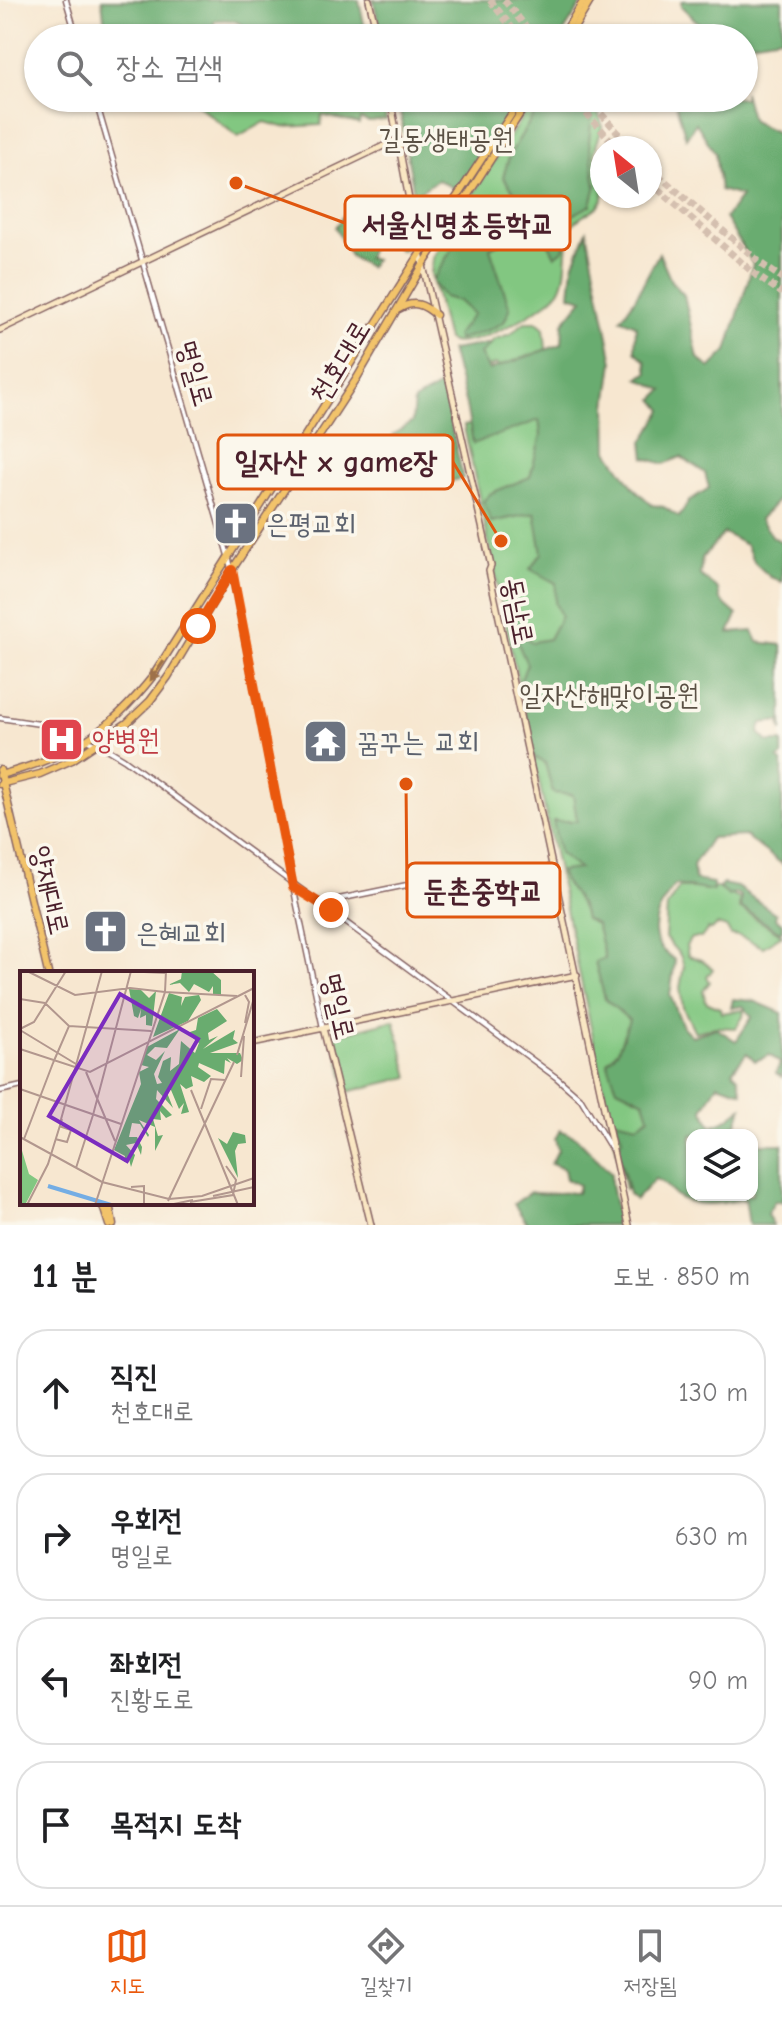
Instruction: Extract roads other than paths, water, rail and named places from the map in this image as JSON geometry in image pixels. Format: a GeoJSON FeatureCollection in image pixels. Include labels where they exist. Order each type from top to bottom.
{"type":"FeatureCollection","features":[{"type":"Feature","properties":{"kind":"main road"},"geometry":{"type":"LineString","coordinates":[[369,0],[375,24]]}},
{"type":"Feature","properties":{"kind":"main road"},"geometry":{"type":"LineString","coordinates":[[569,24],[584,0]]}},
{"type":"Feature","properties":{"kind":"main road"},"geometry":{"type":"LineString","coordinates":[[576,24],[591,0]]}},
{"type":"Feature","properties":{"kind":"main road","name":"동남로"},"geometry":{"type":"LineString","coordinates":[[393,112],[420,254],[491,566],[489,571],[529,763],[629,1225]]}},
{"type":"Feature","properties":{"kind":"main road","name":"천호대로"},"geometry":{"type":"LineString","coordinates":[[0,773],[49,761],[88,740],[116,717],[153,676],[513,112]]}},
{"type":"Feature","properties":{"kind":"main road","name":"천호대로"},"geometry":{"type":"LineString","coordinates":[[2,783],[62,765],[127,723],[150,701],[357,378],[423,265],[521,112]]}},
{"type":"Feature","properties":{"kind":"main road"},"geometry":{"type":"LineString","coordinates":[[0,330],[398,139]]}},
{"type":"Feature","properties":{"kind":"main road"},"geometry":{"type":"LineString","coordinates":[[383,146],[401,154]]}},
{"type":"Feature","properties":{"kind":"main road"},"geometry":{"type":"LineString","coordinates":[[413,221],[425,230],[437,227]]}},
{"type":"Feature","properties":{"kind":"main road"},"geometry":{"type":"LineString","coordinates":[[396,310],[414,303],[436,315]]}},
{"type":"Feature","properties":{"kind":"main road"},"geometry":{"type":"LineString","coordinates":[[222,534],[232,540],[245,534]]}},
{"type":"Feature","properties":{"kind":"main road","name":"양재대로"},"geometry":{"type":"LineString","coordinates":[[0,773],[48,971]]}},
{"type":"Feature","properties":{"kind":"main road"},"geometry":{"type":"LineString","coordinates":[[0,804],[10,811]]}},
{"type":"Feature","properties":{"kind":"main road"},"geometry":{"type":"LineString","coordinates":[[254,1043],[577,975]]}},
{"type":"Feature","properties":{"kind":"main road","name":"명일로"},"geometry":{"type":"LineString","coordinates":[[323,1028],[371,1225]]}},
{"type":"Feature","properties":{"kind":"main road"},"geometry":{"type":"LineString","coordinates":[[103,1205],[111,1225]]}},
{"type":"Feature","properties":{"kind":"main road"},"geometry":{"type":"LineString","coordinates":[[109,1205],[111,1225]]}},
{"type":"Feature","properties":{"kind":"street"},"geometry":{"type":"LineString","coordinates":[[66,0],[73,24]]}},
{"type":"Feature","properties":{"kind":"street","name":"명일로"},"geometry":{"type":"LineString","coordinates":[[99,112],[232,570],[323,1028]]}},
{"type":"Feature","properties":{"kind":"street"},"geometry":{"type":"LineString","coordinates":[[0,718],[53,726],[124,759],[293,887],[331,910],[557,1078],[581,1099],[612,1150]]}},
{"type":"Feature","properties":{"kind":"street"},"geometry":{"type":"LineString","coordinates":[[319,903],[451,876]]}},
{"type":"Feature","properties":{"kind":"street"},"geometry":{"type":"LineString","coordinates":[[331,910],[332,904],[341,898]]}},
{"type":"Feature","properties":{"kind":"street"},"geometry":{"type":"LineString","coordinates":[[464,999],[465,1010]]}},
{"type":"Feature","properties":{"kind":"street"},"geometry":{"type":"LineString","coordinates":[[0,1091],[20,1086]]}},
{"type":"Feature","properties":{"kind":"tunnel"},"geometry":{"type":"LineString","coordinates":[[490,0],[509,24]]}},
{"type":"Feature","properties":{"kind":"tunnel"},"geometry":{"type":"LineString","coordinates":[[504,0],[524,24]]}},
{"type":"Feature","properties":{"kind":"tunnel"},"geometry":{"type":"LineString","coordinates":[[585,112],[607,136]]}},
{"type":"Feature","properties":{"kind":"tunnel"},"geometry":{"type":"LineString","coordinates":[[600,112],[621,136]]}},
{"type":"Feature","properties":{"kind":"tunnel"},"geometry":{"type":"LineString","coordinates":[[662,178],[782,278]]}},
{"type":"Feature","properties":{"kind":"tunnel"},"geometry":{"type":"LineString","coordinates":[[662,193],[757,276],[782,293]]}},
{"type":"Feature","properties":{"kind":"place","name":"서울신명초등학교"},"geometry":{"type":"Point","coordinates":[236,183]}},
{"type":"Feature","properties":{"kind":"place","name":"은평교회"},"geometry":{"type":"Point","coordinates":[235,523]}},
{"type":"Feature","properties":{"kind":"place","name":"일자산 x game장"},"geometry":{"type":"Point","coordinates":[501,541]}},
{"type":"Feature","properties":{"kind":"place","name":"양병원"},"geometry":{"type":"Point","coordinates":[61,739]}},
{"type":"Feature","properties":{"kind":"place","name":"꿈꾸는 교회"},"geometry":{"type":"Point","coordinates":[326,741]}},
{"type":"Feature","properties":{"kind":"place","name":"둔촌중학교"},"geometry":{"type":"Point","coordinates":[406,784]}},
{"type":"Feature","properties":{"kind":"place","name":"은혜교회"},"geometry":{"type":"Point","coordinates":[105,932]}},
{"type":"Feature","properties":{"kind":"park label","name":"길동생태공원"},"geometry":{"type":"Point","coordinates":[446,138]}},
{"type":"Feature","properties":{"kind":"park label","name":"일자산해맞이공원"},"geometry":{"type":"Point","coordinates":[609,694]}}]}
